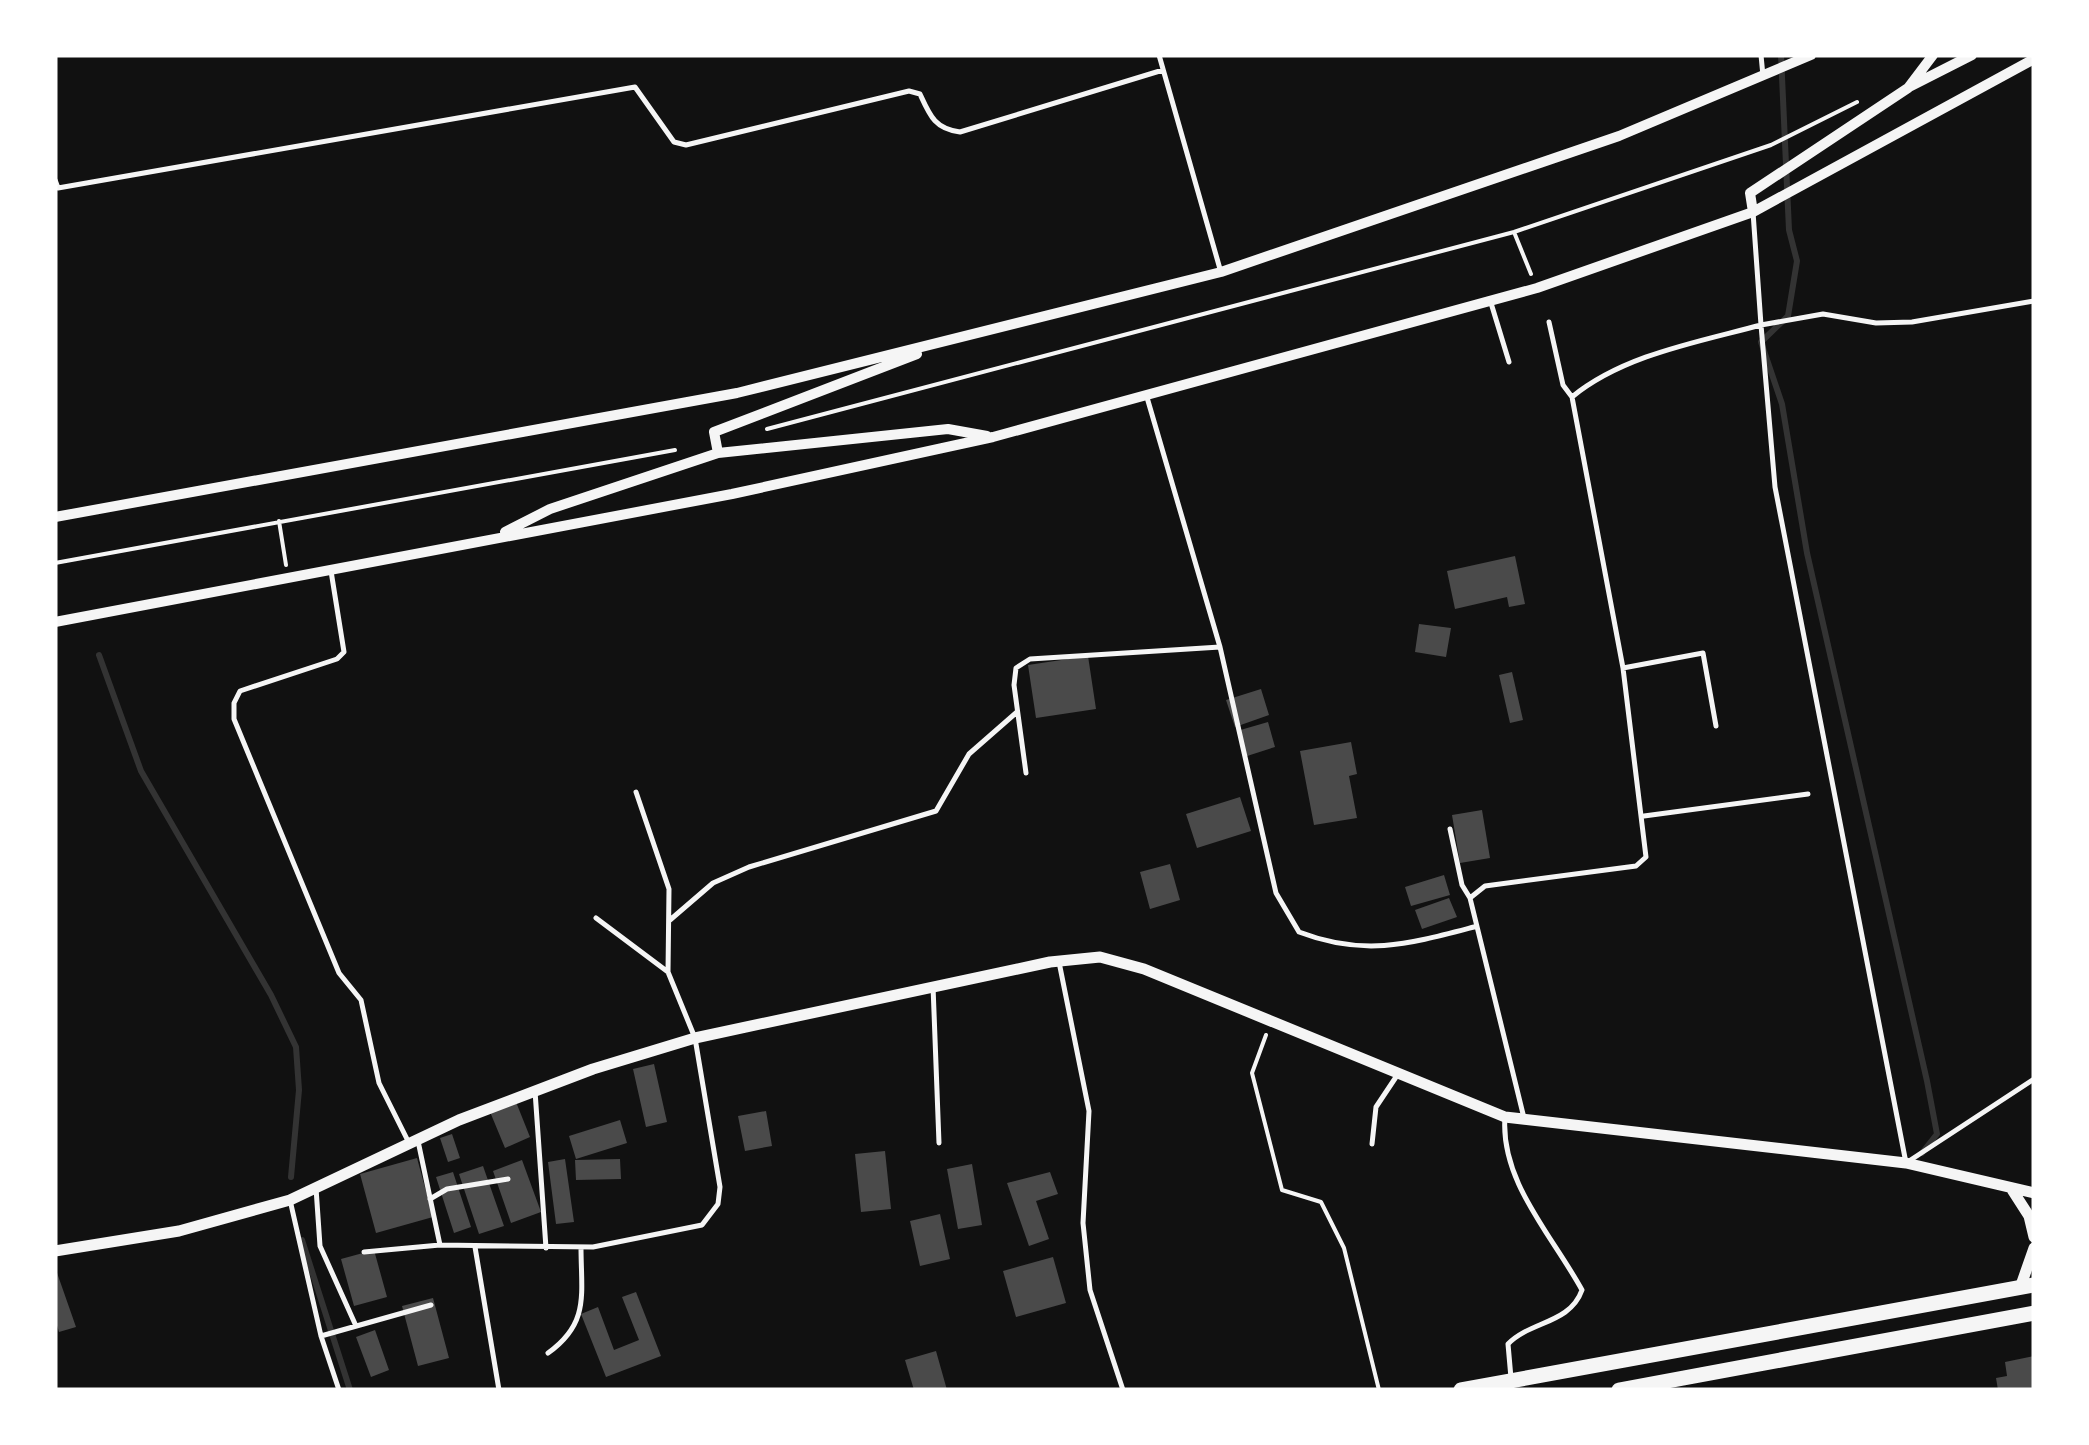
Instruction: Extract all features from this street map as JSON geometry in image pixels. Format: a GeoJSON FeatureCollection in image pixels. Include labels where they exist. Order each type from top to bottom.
{"type":"FeatureCollection","features":[{"type":"Feature","properties":{"kind":"main road"},"geometry":{"type":"LineString","coordinates":[[1461,1390],[2027,1287]]}},
{"type":"Feature","properties":{"kind":"main road"},"geometry":{"type":"LineString","coordinates":[[1620,1390],[2034,1313]]}},
{"type":"Feature","properties":{"kind":"street"},"geometry":{"type":"LineString","coordinates":[[55,517],[737,393],[1221,272],[1619,136],[1763,79],[1811,55]]}},
{"type":"Feature","properties":{"kind":"street"},"geometry":{"type":"LineString","coordinates":[[1908,88],[1934,55]]}},
{"type":"Feature","properties":{"kind":"street"},"geometry":{"type":"LineString","coordinates":[[1753,212],[1750,193],[1908,88],[1972,55]]}},
{"type":"Feature","properties":{"kind":"street"},"geometry":{"type":"LineString","coordinates":[[55,622],[732,494],[993,438],[1537,288],[1753,212],[2034,59]]}},
{"type":"Feature","properties":{"kind":"street"},"geometry":{"type":"LineString","coordinates":[[718,453],[714,432],[936,345]]}},
{"type":"Feature","properties":{"kind":"street"},"geometry":{"type":"LineString","coordinates":[[496,537],[550,509],[718,453],[948,429],[993,438]]}},
{"type":"Feature","properties":{"kind":"street"},"geometry":{"type":"LineString","coordinates":[[55,1251],[180,1231],[290,1200],[413,1140],[536,1090],[695,1038],[933,985],[1058,961],[1100,958],[1144,969],[1505,1117],[1906,1163],[2034,1193]]}},
{"type":"Feature","properties":{"kind":"street"},"geometry":{"type":"LineString","coordinates":[[2011,1188],[2029,1216],[2034,1238]]}},
{"type":"Feature","properties":{"kind":"street"},"geometry":{"type":"LineString","coordinates":[[2027,1287],[2034,1248]]}},
{"type":"Feature","properties":{"kind":"lane"},"geometry":{"type":"LineString","coordinates":[[1159,55],[1221,272]]}},
{"type":"Feature","properties":{"kind":"lane"},"geometry":{"type":"LineString","coordinates":[[1761,55],[1763,79]]}},
{"type":"Feature","properties":{"kind":"lane"},"geometry":{"type":"LineString","coordinates":[[55,180],[58,188],[77,185],[635,86],[674,142],[686,145],[909,91],[920,94],[931,118],[944,130],[960,132],[1163,70]]}},
{"type":"Feature","properties":{"kind":"lane"},"geometry":{"type":"LineString","coordinates":[[1753,212],[1775,487],[1906,1163],[2034,1079]]}},
{"type":"Feature","properties":{"kind":"lane"},"geometry":{"type":"LineString","coordinates":[[1490,300],[1509,362]]}},
{"type":"Feature","properties":{"kind":"lane"},"geometry":{"type":"LineString","coordinates":[[1572,398],[1592,381],[1664,352],[1761,325],[1823,314],[1876,323],[1912,322],[2034,300]]}},
{"type":"Feature","properties":{"kind":"lane"},"geometry":{"type":"LineString","coordinates":[[1470,898],[1486,886],[1636,866],[1646,856],[1623,668],[1572,398],[1563,385],[1549,322]]}},
{"type":"Feature","properties":{"kind":"lane"},"geometry":{"type":"LineString","coordinates":[[1146,394],[1220,647],[1276,893],[1299,932],[1325,942],[1383,948],[1474,926]]}},
{"type":"Feature","properties":{"kind":"lane"},"geometry":{"type":"LineString","coordinates":[[331,570],[344,652],[337,659],[240,691],[234,704],[234,719],[339,974],[361,1000],[380,1083],[413,1140],[440,1245]]}},
{"type":"Feature","properties":{"kind":"lane"},"geometry":{"type":"LineString","coordinates":[[1026,773],[1017,712],[1016,668],[1030,660],[1220,647]]}},
{"type":"Feature","properties":{"kind":"lane"},"geometry":{"type":"LineString","coordinates":[[1623,668],[1703,653],[1716,726]]}},
{"type":"Feature","properties":{"kind":"lane"},"geometry":{"type":"LineString","coordinates":[[670,920],[713,883],[750,867],[936,811],[969,754],[1017,712]]}},
{"type":"Feature","properties":{"kind":"lane"},"geometry":{"type":"LineString","coordinates":[[364,1252],[440,1245],[581,1247],[702,1225],[718,1204],[720,1187],[695,1038],[668,972],[669,889],[636,792]]}},
{"type":"Feature","properties":{"kind":"lane"},"geometry":{"type":"LineString","coordinates":[[1644,816],[1808,794]]}},
{"type":"Feature","properties":{"kind":"lane"},"geometry":{"type":"LineString","coordinates":[[1450,829],[1524,1121]]}},
{"type":"Feature","properties":{"kind":"lane"},"geometry":{"type":"LineString","coordinates":[[596,918],[668,972]]}},
{"type":"Feature","properties":{"kind":"lane"},"geometry":{"type":"LineString","coordinates":[[1058,961],[1077,1070],[1089,1111],[1083,1223],[1090,1290],[1123,1390]]}},
{"type":"Feature","properties":{"kind":"lane"},"geometry":{"type":"LineString","coordinates":[[933,985],[939,1143]]}},
{"type":"Feature","properties":{"kind":"lane"},"geometry":{"type":"LineString","coordinates":[[1372,1144],[1376,1107],[1398,1074]]}},
{"type":"Feature","properties":{"kind":"lane"},"geometry":{"type":"LineString","coordinates":[[536,1090],[546,1248]]}},
{"type":"Feature","properties":{"kind":"lane"},"geometry":{"type":"LineString","coordinates":[[1505,1117],[1502,1146],[1510,1170],[1582,1290],[1578,1302],[1561,1317],[1520,1332],[1508,1344],[1512,1381]]}},
{"type":"Feature","properties":{"kind":"lane"},"geometry":{"type":"LineString","coordinates":[[430,1199],[447,1188],[508,1179]]}},
{"type":"Feature","properties":{"kind":"lane"},"geometry":{"type":"LineString","coordinates":[[316,1188],[320,1246],[352,1327]]}},
{"type":"Feature","properties":{"kind":"lane"},"geometry":{"type":"LineString","coordinates":[[290,1200],[339,1390]]}},
{"type":"Feature","properties":{"kind":"lane"},"geometry":{"type":"LineString","coordinates":[[548,1353],[572,1336],[580,1313],[581,1247]]}},
{"type":"Feature","properties":{"kind":"lane"},"geometry":{"type":"LineString","coordinates":[[474,1248],[499,1390]]}},
{"type":"Feature","properties":{"kind":"lane"},"geometry":{"type":"LineString","coordinates":[[325,1335],[431,1306]]}},
{"type":"Feature","properties":{"kind":"path"},"geometry":{"type":"LineString","coordinates":[[765,430],[1514,232],[1771,145],[1870,96]]}},
{"type":"Feature","properties":{"kind":"path"},"geometry":{"type":"LineString","coordinates":[[1514,232],[1537,288]]}},
{"type":"Feature","properties":{"kind":"path"},"geometry":{"type":"LineString","coordinates":[[55,563],[675,450]]}},
{"type":"Feature","properties":{"kind":"path"},"geometry":{"type":"LineString","coordinates":[[278,521],[289,579]]}},
{"type":"Feature","properties":{"kind":"path"},"geometry":{"type":"LineString","coordinates":[[1271,1021],[1252,1073],[1282,1190],[1321,1202],[1344,1248],[1379,1390]]}},
{"type":"Feature","properties":{"kind":"building"},"geometry":{"type":"Polygon","coordinates":[[[1515,556],[1525,604],[1509,607],[1507,597],[1455,609],[1447,571],[1515,556]]]}},
{"type":"Feature","properties":{"kind":"building"},"geometry":{"type":"Polygon","coordinates":[[[1419,624],[1451,628],[1446,657],[1415,652],[1419,624]]]}},
{"type":"Feature","properties":{"kind":"building"},"geometry":{"type":"Polygon","coordinates":[[[1088,656],[1096,709],[1036,718],[1028,665],[1088,656]]]}},
{"type":"Feature","properties":{"kind":"building"},"geometry":{"type":"Polygon","coordinates":[[[1512,672],[1523,720],[1510,723],[1499,675],[1512,672]]]}},
{"type":"Feature","properties":{"kind":"building"},"geometry":{"type":"Polygon","coordinates":[[[1261,689],[1269,715],[1235,727],[1226,700],[1261,689]]]}},
{"type":"Feature","properties":{"kind":"building"},"geometry":{"type":"Polygon","coordinates":[[[1268,722],[1275,747],[1244,757],[1237,731],[1268,722]]]}},
{"type":"Feature","properties":{"kind":"building"},"geometry":{"type":"Polygon","coordinates":[[[1351,742],[1357,774],[1349,776],[1357,818],[1314,825],[1300,751],[1351,742]]]}},
{"type":"Feature","properties":{"kind":"building"},"geometry":{"type":"Polygon","coordinates":[[[1240,797],[1251,831],[1197,848],[1186,814],[1240,797]]]}},
{"type":"Feature","properties":{"kind":"building"},"geometry":{"type":"Polygon","coordinates":[[[1482,810],[1490,858],[1460,863],[1452,815],[1482,810]]]}},
{"type":"Feature","properties":{"kind":"building"},"geometry":{"type":"Polygon","coordinates":[[[1170,864],[1180,900],[1150,909],[1140,872],[1170,864]]]}},
{"type":"Feature","properties":{"kind":"building"},"geometry":{"type":"Polygon","coordinates":[[[1444,875],[1450,895],[1411,906],[1405,887],[1444,875]]]}},
{"type":"Feature","properties":{"kind":"building"},"geometry":{"type":"Polygon","coordinates":[[[1449,898],[1457,917],[1422,929],[1415,910],[1449,898]]]}},
{"type":"Feature","properties":{"kind":"building"},"geometry":{"type":"Polygon","coordinates":[[[654,1064],[667,1122],[646,1127],[633,1069],[654,1064]]]}},
{"type":"Feature","properties":{"kind":"building"},"geometry":{"type":"Polygon","coordinates":[[[514,1097],[530,1137],[505,1148],[488,1107],[514,1097]]]}},
{"type":"Feature","properties":{"kind":"building"},"geometry":{"type":"Polygon","coordinates":[[[766,1111],[772,1146],[745,1151],[738,1116],[766,1111]]]}},
{"type":"Feature","properties":{"kind":"building"},"geometry":{"type":"Polygon","coordinates":[[[620,1120],[627,1143],[576,1159],[569,1136],[620,1120]]]}},
{"type":"Feature","properties":{"kind":"building"},"geometry":{"type":"Polygon","coordinates":[[[452,1134],[460,1158],[448,1162],[440,1138],[452,1134]]]}},
{"type":"Feature","properties":{"kind":"building"},"geometry":{"type":"Polygon","coordinates":[[[885,1151],[891,1209],[861,1212],[855,1154],[885,1151]]]}},
{"type":"Feature","properties":{"kind":"building"},"geometry":{"type":"Polygon","coordinates":[[[417,1158],[433,1217],[376,1233],[360,1174],[417,1158]]]}},
{"type":"Feature","properties":{"kind":"building"},"geometry":{"type":"Polygon","coordinates":[[[565,1159],[574,1222],[556,1224],[548,1162],[565,1159]]]}},
{"type":"Feature","properties":{"kind":"building"},"geometry":{"type":"Polygon","coordinates":[[[620,1159],[621,1179],[576,1180],[575,1160],[620,1159]]]}},
{"type":"Feature","properties":{"kind":"building"},"geometry":{"type":"Polygon","coordinates":[[[522,1160],[541,1212],[511,1223],[493,1171],[522,1160]]]}},
{"type":"Feature","properties":{"kind":"building"},"geometry":{"type":"Polygon","coordinates":[[[972,1164],[982,1225],[958,1229],[947,1169],[972,1164]]]}},
{"type":"Feature","properties":{"kind":"building"},"geometry":{"type":"Polygon","coordinates":[[[483,1166],[504,1226],[479,1234],[459,1174],[483,1166]]]}},
{"type":"Feature","properties":{"kind":"building"},"geometry":{"type":"Polygon","coordinates":[[[453,1172],[471,1227],[454,1233],[436,1177],[453,1172]]]}},
{"type":"Feature","properties":{"kind":"building"},"geometry":{"type":"Polygon","coordinates":[[[1050,1172],[1058,1194],[1036,1201],[1049,1239],[1029,1246],[1007,1183],[1050,1172]]]}},
{"type":"Feature","properties":{"kind":"building"},"geometry":{"type":"Polygon","coordinates":[[[940,1214],[950,1259],[920,1266],[910,1221],[940,1214]]]}},
{"type":"Feature","properties":{"kind":"building"},"geometry":{"type":"Polygon","coordinates":[[[374,1250],[387,1297],[354,1306],[341,1259],[374,1250]]]}},
{"type":"Feature","properties":{"kind":"building"},"geometry":{"type":"Polygon","coordinates":[[[1053,1257],[1066,1303],[1016,1317],[1003,1271],[1053,1257]]]}},
{"type":"Feature","properties":{"kind":"building"},"geometry":{"type":"Polygon","coordinates":[[[55,1267],[76,1327],[59,1332],[55,1319],[55,1267]]]}},
{"type":"Feature","properties":{"kind":"building"},"geometry":{"type":"Polygon","coordinates":[[[636,1292],[661,1356],[606,1377],[581,1314],[598,1307],[614,1350],[639,1340],[622,1297],[636,1292]]]}},
{"type":"Feature","properties":{"kind":"building"},"geometry":{"type":"Polygon","coordinates":[[[433,1298],[449,1358],[418,1366],[402,1306],[433,1298]]]}},
{"type":"Feature","properties":{"kind":"building"},"geometry":{"type":"Polygon","coordinates":[[[375,1330],[389,1370],[371,1377],[356,1337],[375,1330]]]}},
{"type":"Feature","properties":{"kind":"building"},"geometry":{"type":"Polygon","coordinates":[[[936,1351],[947,1390],[914,1390],[905,1360],[936,1351]]]}},
{"type":"Feature","properties":{"kind":"building"},"geometry":{"type":"Polygon","coordinates":[[[2034,1356],[2034,1390],[1998,1390],[1996,1378],[2007,1376],[2005,1362],[2034,1356]]]}},
{"type":"Feature","properties":{"kind":"waterway"},"geometry":{"type":"LineString","coordinates":[[1781,55],[1789,230],[1797,261],[1788,316],[1761,342],[1782,404],[1807,553],[1927,1081],[1937,1134],[1922,1153]]}},
{"type":"Feature","properties":{"kind":"waterway"},"geometry":{"type":"LineString","coordinates":[[99,655],[141,771],[271,995],[296,1047],[299,1090],[291,1177]]}},
{"type":"Feature","properties":{"kind":"waterway"},"geometry":{"type":"LineString","coordinates":[[302,1240],[350,1390]]}}]}
